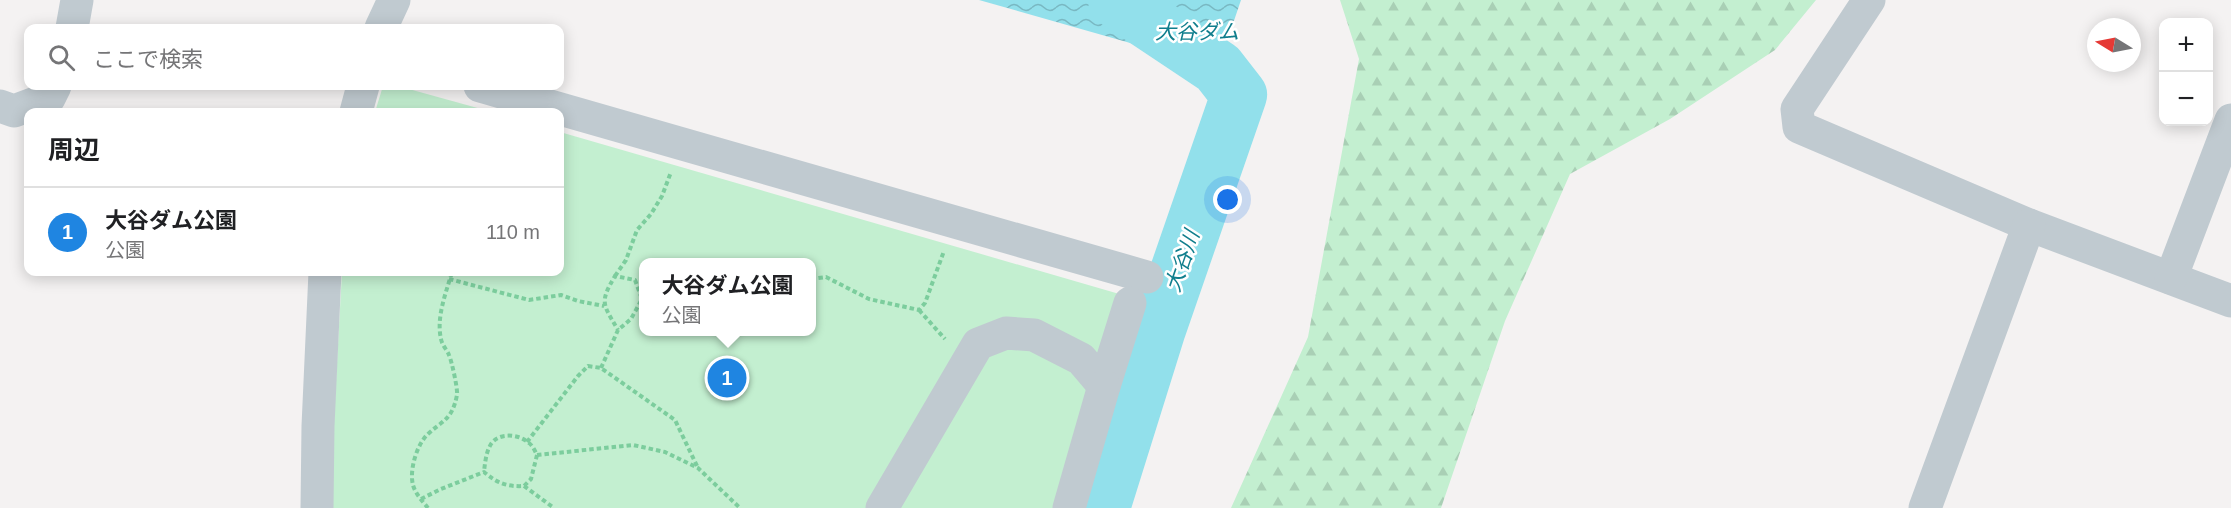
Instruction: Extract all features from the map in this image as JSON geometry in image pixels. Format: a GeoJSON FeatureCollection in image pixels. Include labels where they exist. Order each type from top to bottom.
{"type":"FeatureCollection","features":[{"type":"Feature","properties":{"kind":"street"},"geometry":{"type":"LineString","coordinates":[[73,24],[77,0]]}},
{"type":"Feature","properties":{"kind":"street"},"geometry":{"type":"LineString","coordinates":[[383,24],[394,0]]}},
{"type":"Feature","properties":{"kind":"street"},"geometry":{"type":"LineString","coordinates":[[1869,0],[1797,109],[1799,127],[2029,225],[2231,301]]}},
{"type":"Feature","properties":{"kind":"street"},"geometry":{"type":"LineString","coordinates":[[0,106],[14,111],[49,98],[53,90]]}},
{"type":"Feature","properties":{"kind":"street"},"geometry":{"type":"LineString","coordinates":[[357,108],[362,90]]}},
{"type":"Feature","properties":{"kind":"street"},"geometry":{"type":"LineString","coordinates":[[494,90],[557,108]]}},
{"type":"Feature","properties":{"kind":"street"},"geometry":{"type":"LineString","coordinates":[[564,110],[953,222],[1138,290],[1104,386],[1069,508]]}},
{"type":"Feature","properties":{"kind":"street"},"geometry":{"type":"LineString","coordinates":[[2171,278],[2231,120]]}},
{"type":"Feature","properties":{"kind":"street"},"geometry":{"type":"LineString","coordinates":[[1925,508],[2029,225]]}},
{"type":"Feature","properties":{"kind":"street"},"geometry":{"type":"LineString","coordinates":[[317,508],[318,414],[325,276]]}},
{"type":"Feature","properties":{"kind":"street"},"geometry":{"type":"LineString","coordinates":[[882,508],[978,344],[1006,333],[1034,335],[1081,359],[1104,386]]}},
{"type":"Feature","properties":{"kind":"path"},"geometry":{"type":"LineString","coordinates":[[618,330],[604,306],[604,294],[626,260],[637,230],[651,214],[662,196],[680,143]]}},
{"type":"Feature","properties":{"kind":"path"},"geometry":{"type":"LineString","coordinates":[[816,278],[826,277],[869,299],[919,310],[925,303],[953,222]]}},
{"type":"Feature","properties":{"kind":"path"},"geometry":{"type":"LineString","coordinates":[[428,508],[413,485],[417,446],[451,415],[457,393],[449,355],[441,341],[440,331],[441,308],[450,276]]}},
{"type":"Feature","properties":{"kind":"path"},"geometry":{"type":"LineString","coordinates":[[615,276],[635,280],[639,290]]}},
{"type":"Feature","properties":{"kind":"path"},"geometry":{"type":"LineString","coordinates":[[449,279],[530,300],[561,295],[604,306]]}},
{"type":"Feature","properties":{"kind":"path"},"geometry":{"type":"LineString","coordinates":[[601,368],[618,330],[631,319],[639,304]]}},
{"type":"Feature","properties":{"kind":"path"},"geometry":{"type":"LineString","coordinates":[[527,442],[588,366],[601,368],[675,420],[698,468]]}},
{"type":"Feature","properties":{"kind":"path"},"geometry":{"type":"LineString","coordinates":[[484,472],[491,443],[500,436],[514,435],[527,442],[537,455]]}},
{"type":"Feature","properties":{"kind":"path"},"geometry":{"type":"LineString","coordinates":[[537,455],[633,446],[665,452],[698,468],[740,508]]}},
{"type":"Feature","properties":{"kind":"path"},"geometry":{"type":"LineString","coordinates":[[484,472],[495,481],[511,487],[524,486],[531,480],[537,455]]}},
{"type":"Feature","properties":{"kind":"path"},"geometry":{"type":"LineString","coordinates":[[421,500],[441,489],[484,472]]}},
{"type":"Feature","properties":{"kind":"path"},"geometry":{"type":"LineString","coordinates":[[524,486],[555,508]]}},
{"type":"Feature","properties":{"kind":"green space"},"geometry":{"type":"Polygon","coordinates":[[[1340,0],[1816,0],[1775,50],[1670,119],[1570,174],[1505,321],[1441,508],[1231,508],[1308,337],[1359,59],[1340,0]]]}},
{"type":"Feature","properties":{"kind":"green space"},"geometry":{"type":"Polygon","coordinates":[[[382,90],[412,90],[478,108],[376,108],[382,90]]]}},
{"type":"Feature","properties":{"kind":"green space"},"geometry":{"type":"Polygon","coordinates":[[[564,133],[1140,300],[1079,508],[329,508],[342,276],[564,276],[564,133]]]}},
{"type":"Feature","properties":{"kind":"water","name":"大谷ダム"},"geometry":{"type":"Polygon","coordinates":[[[979,0],[1241,0],[1218,68],[979,0]]]}},
{"type":"Feature","properties":{"kind":"waterway","name":"大谷川"},"geometry":{"type":"LineString","coordinates":[[1102,508],[1158,329],[1239,95],[1218,68],[1116,0]]}},
{"type":"Feature","properties":{"kind":"place","name":"大谷ダム公園"},"geometry":{"type":"Point","coordinates":[727,378]}}]}
